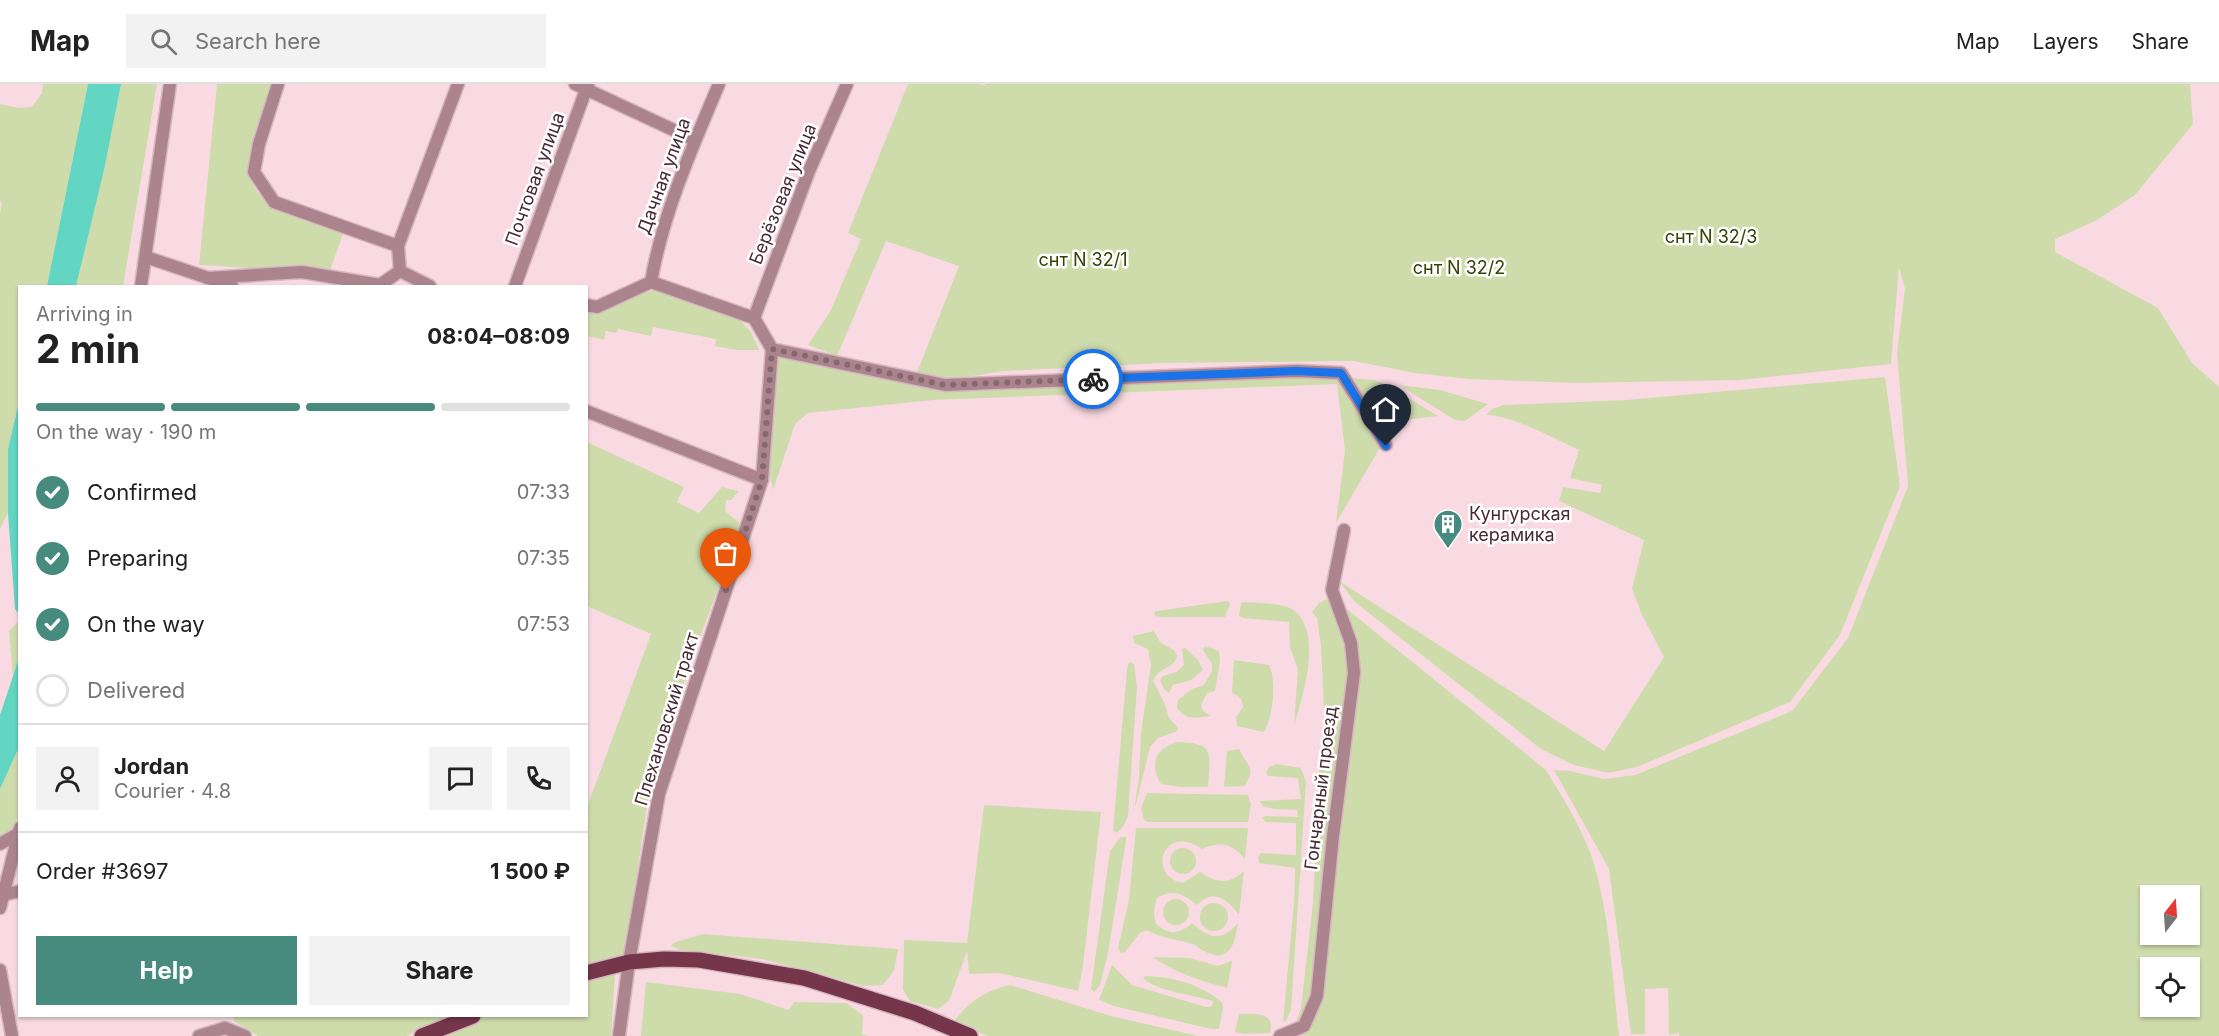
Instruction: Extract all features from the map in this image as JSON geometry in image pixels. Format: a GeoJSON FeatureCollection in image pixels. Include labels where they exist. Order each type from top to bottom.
{"type":"FeatureCollection","features":[{"type":"Feature","properties":{"kind":"main road"},"geometry":{"type":"LineString","coordinates":[[588,972],[629,962],[664,959],[699,960],[804,978],[915,1013],[970,1036]]}},
{"type":"Feature","properties":{"kind":"main road"},"geometry":{"type":"LineString","coordinates":[[422,1036],[470,1017]]}},
{"type":"Feature","properties":{"kind":"street"},"geometry":{"type":"LineString","coordinates":[[141,285],[170,84]]}},
{"type":"Feature","properties":{"kind":"street"},"geometry":{"type":"LineString","coordinates":[[278,84],[259,144],[254,172],[274,202],[398,246]]}},
{"type":"Feature","properties":{"kind":"street"},"geometry":{"type":"LineString","coordinates":[[400,271],[398,246],[458,84]]}},
{"type":"Feature","properties":{"kind":"street","name":"Дачная улица"},"geometry":{"type":"LineString","coordinates":[[651,282],[657,244],[695,140],[719,84]]}},
{"type":"Feature","properties":{"kind":"street","name":"Берёзовая улица"},"geometry":{"type":"LineString","coordinates":[[754,318],[809,171],[847,84]]}},
{"type":"Feature","properties":{"kind":"street"},"geometry":{"type":"LineString","coordinates":[[583,86],[695,140]]}},
{"type":"Feature","properties":{"kind":"street","name":"Почтовая улица"},"geometry":{"type":"LineString","coordinates":[[515,285],[583,86]]}},
{"type":"Feature","properties":{"kind":"street"},"geometry":{"type":"LineString","coordinates":[[146,257],[229,285]]}},
{"type":"Feature","properties":{"kind":"street"},"geometry":{"type":"LineString","coordinates":[[208,278],[302,272],[380,285],[400,271]]}},
{"type":"Feature","properties":{"kind":"street"},"geometry":{"type":"LineString","coordinates":[[400,271],[428,285]]}},
{"type":"Feature","properties":{"kind":"street"},"geometry":{"type":"LineString","coordinates":[[588,305],[597,307],[651,282],[754,318],[772,349],[945,385],[1296,371],[1341,373],[1386,446]]}},
{"type":"Feature","properties":{"kind":"street","name":"Плехановский тракт"},"geometry":{"type":"LineString","coordinates":[[619,1036],[629,962],[659,794],[762,480],[772,349]]}},
{"type":"Feature","properties":{"kind":"street"},"geometry":{"type":"LineString","coordinates":[[588,412],[762,480]]}},
{"type":"Feature","properties":{"kind":"street","name":"Гончарный проезд"},"geometry":{"type":"LineString","coordinates":[[1281,1036],[1304,1026],[1317,996],[1334,826],[1354,673],[1351,643],[1332,590],[1344,530]]}},
{"type":"Feature","properties":{"kind":"street"},"geometry":{"type":"LineString","coordinates":[[0,844],[18,831]]}},
{"type":"Feature","properties":{"kind":"street"},"geometry":{"type":"LineString","coordinates":[[2,902],[18,831]]}},
{"type":"Feature","properties":{"kind":"street"},"geometry":{"type":"LineString","coordinates":[[2,902],[18,892]]}},
{"type":"Feature","properties":{"kind":"street"},"geometry":{"type":"LineString","coordinates":[[0,970],[12,1036]]}},
{"type":"Feature","properties":{"kind":"street"},"geometry":{"type":"LineString","coordinates":[[199,1036],[225,1028],[245,1036]]}},
{"type":"Feature","properties":{"kind":"green space"},"geometry":{"type":"Polygon","coordinates":[[[43,84],[88,84],[47,285],[18,285],[18,406],[8,449],[8,513],[0,529],[0,213],[2,204],[0,200],[0,104],[19,108],[32,107],[42,93],[43,84]]]}},
{"type":"Feature","properties":{"kind":"green space"},"geometry":{"type":"Polygon","coordinates":[[[121,84],[157,84],[123,285],[76,285],[121,84]]]}},
{"type":"Feature","properties":{"kind":"green space"},"geometry":{"type":"Polygon","coordinates":[[[217,84],[273,84],[253,145],[251,179],[259,195],[273,207],[343,234],[329,273],[199,265],[217,84]]]}},
{"type":"Feature","properties":{"kind":"green space"},"geometry":{"type":"Polygon","coordinates":[[[908,84],[979,84],[985,86],[985,84],[2190,84],[2193,124],[2135,195],[2097,220],[2055,239],[2055,252],[2158,308],[2192,363],[2219,387],[2219,1036],[1679,1036],[1679,1033],[1669,1035],[1668,988],[1645,989],[1645,1034],[1631,1034],[1609,869],[1554,770],[1570,771],[1604,779],[1635,775],[1792,711],[1848,638],[1908,486],[1897,353],[1905,289],[1899,267],[1891,364],[1740,380],[1574,383],[1469,379],[1415,373],[1354,361],[1162,363],[1004,371],[954,379],[916,375],[959,266],[886,241],[837,356],[808,345],[831,310],[861,239],[848,233],[908,84]]]}},
{"type":"Feature","properties":{"kind":"green space"},"geometry":{"type":"Polygon","coordinates":[[[664,290],[735,315],[751,332],[759,350],[736,350],[715,346],[716,339],[653,327],[651,336],[618,329],[616,333],[606,331],[604,340],[588,336],[588,311],[607,310],[640,292],[664,290]]]}},
{"type":"Feature","properties":{"kind":"green space"},"geometry":{"type":"Polygon","coordinates":[[[776,354],[948,390],[1298,375],[1340,377],[1381,446],[1336,523],[1345,451],[1337,384],[933,400],[808,413],[795,424],[773,490],[768,465],[776,354]]]}},
{"type":"Feature","properties":{"kind":"green space"},"geometry":{"type":"Polygon","coordinates":[[[1885,377],[1900,486],[1840,635],[1790,702],[1637,767],[1608,773],[1574,765],[1541,749],[1355,602],[1339,581],[1604,751],[1664,657],[1642,615],[1632,589],[1644,540],[1559,501],[1563,487],[1600,493],[1602,485],[1570,478],[1579,450],[1520,423],[1486,415],[1492,409],[1504,405],[1627,400],[1885,377]]]}},
{"type":"Feature","properties":{"kind":"green space"},"geometry":{"type":"Polygon","coordinates":[[[1350,378],[1374,380],[1385,384],[1438,416],[1404,420],[1386,440],[1350,378]]]}},
{"type":"Feature","properties":{"kind":"green space"},"geometry":{"type":"Polygon","coordinates":[[[1399,385],[1440,390],[1488,404],[1465,421],[1455,420],[1399,385]]]}},
{"type":"Feature","properties":{"kind":"green space"},"geometry":{"type":"Polygon","coordinates":[[[588,442],[684,487],[677,502],[699,513],[722,487],[739,491],[731,500],[726,500],[725,511],[742,525],[691,661],[648,799],[625,955],[588,969],[588,805],[651,634],[588,606],[588,442]]]}},
{"type":"Feature","properties":{"kind":"green space"},"geometry":{"type":"Polygon","coordinates":[[[1327,599],[1348,610],[1546,770],[1582,833],[1591,855],[1610,944],[1619,1036],[1291,1036],[1301,1008],[1313,903],[1319,772],[1325,733],[1321,646],[1317,618],[1312,612],[1319,603],[1327,599]]]}},
{"type":"Feature","properties":{"kind":"green space"},"geometry":{"type":"Polygon","coordinates":[[[1228,601],[1230,604],[1225,617],[1162,617],[1155,616],[1154,613],[1156,611],[1228,601]]]}},
{"type":"Feature","properties":{"kind":"green space"},"geometry":{"type":"Polygon","coordinates":[[[1241,603],[1286,606],[1301,617],[1307,630],[1309,646],[1306,680],[1294,725],[1298,670],[1290,647],[1289,622],[1243,618],[1239,616],[1241,603]]]}},
{"type":"Feature","properties":{"kind":"green space"},"geometry":{"type":"Polygon","coordinates":[[[18,622],[18,661],[13,676],[9,631],[18,622]]]}},
{"type":"Feature","properties":{"kind":"green space"},"geometry":{"type":"Polygon","coordinates":[[[1154,631],[1160,642],[1175,651],[1177,657],[1153,681],[1169,718],[1178,728],[1177,731],[1158,738],[1150,747],[1134,812],[1139,776],[1141,733],[1151,665],[1148,649],[1134,643],[1133,636],[1154,631]]]}},
{"type":"Feature","properties":{"kind":"green space"},"geometry":{"type":"Polygon","coordinates":[[[1205,646],[1219,651],[1220,661],[1215,691],[1207,693],[1201,705],[1203,711],[1211,716],[1192,718],[1184,715],[1177,708],[1178,700],[1192,689],[1204,685],[1212,671],[1212,664],[1203,650],[1205,646]]]}},
{"type":"Feature","properties":{"kind":"green space"},"geometry":{"type":"Polygon","coordinates":[[[1185,648],[1198,660],[1203,670],[1191,680],[1173,685],[1169,693],[1164,689],[1160,680],[1163,676],[1176,672],[1184,665],[1182,649],[1185,648]]]}},
{"type":"Feature","properties":{"kind":"green space"},"geometry":{"type":"Polygon","coordinates":[[[1234,660],[1269,665],[1273,680],[1273,699],[1270,718],[1264,732],[1237,726],[1236,717],[1243,707],[1240,698],[1232,693],[1234,660]]]}},
{"type":"Feature","properties":{"kind":"green space"},"geometry":{"type":"Polygon","coordinates":[[[1129,662],[1134,664],[1137,687],[1128,816],[1123,827],[1117,832],[1113,831],[1129,662]]]}},
{"type":"Feature","properties":{"kind":"green space"},"geometry":{"type":"Polygon","coordinates":[[[1176,742],[1198,745],[1204,747],[1208,752],[1208,787],[1161,784],[1155,770],[1156,758],[1163,749],[1176,742]]]}},
{"type":"Feature","properties":{"kind":"green space"},"geometry":{"type":"Polygon","coordinates":[[[18,749],[18,817],[11,833],[0,840],[0,789],[18,749]]]}},
{"type":"Feature","properties":{"kind":"green space"},"geometry":{"type":"Polygon","coordinates":[[[1239,749],[1249,767],[1250,775],[1244,786],[1224,787],[1227,751],[1239,749]]]}},
{"type":"Feature","properties":{"kind":"green space"},"geometry":{"type":"Polygon","coordinates":[[[1276,764],[1301,768],[1306,782],[1291,1010],[1286,1021],[1283,1022],[1295,868],[1259,863],[1258,857],[1261,853],[1296,855],[1296,823],[1266,822],[1262,818],[1266,816],[1298,817],[1297,810],[1274,809],[1263,806],[1260,801],[1301,799],[1298,778],[1268,776],[1266,773],[1269,767],[1276,764]]]}},
{"type":"Feature","properties":{"kind":"green space"},"geometry":{"type":"Polygon","coordinates":[[[1147,793],[1248,795],[1251,804],[1248,822],[1148,822],[1144,820],[1141,808],[1147,793]]]}},
{"type":"Feature","properties":{"kind":"green space"},"geometry":{"type":"Polygon","coordinates":[[[984,805],[1101,812],[1078,991],[1000,973],[969,974],[967,951],[949,1001],[938,1009],[910,1001],[903,990],[904,940],[967,943],[984,805]]]}},
{"type":"Feature","properties":{"kind":"green space"},"geometry":{"type":"Polygon","coordinates":[[[1136,828],[1248,828],[1245,859],[1225,845],[1214,845],[1202,849],[1188,842],[1177,842],[1169,846],[1164,854],[1165,871],[1172,879],[1183,883],[1200,872],[1222,881],[1233,879],[1244,871],[1239,915],[1225,900],[1215,896],[1197,905],[1183,895],[1168,893],[1157,898],[1155,905],[1156,924],[1170,932],[1183,930],[1192,923],[1210,935],[1221,936],[1238,923],[1233,944],[1225,954],[1213,955],[1194,945],[1146,930],[1140,933],[1125,952],[1121,953],[1118,948],[1129,900],[1136,828]]]}},
{"type":"Feature","properties":{"kind":"green space"},"geometry":{"type":"Polygon","coordinates":[[[1121,837],[1126,837],[1126,840],[1108,953],[1100,985],[1094,992],[1091,989],[1110,851],[1121,837]]]}},
{"type":"Feature","properties":{"kind":"green space"},"geometry":{"type":"Polygon","coordinates":[[[1183,848],[1192,852],[1196,861],[1192,870],[1183,874],[1174,870],[1170,861],[1174,852],[1183,848]]]}},
{"type":"Feature","properties":{"kind":"green space"},"geometry":{"type":"Polygon","coordinates":[[[1176,899],[1185,903],[1189,912],[1185,921],[1176,925],[1167,921],[1163,912],[1167,903],[1176,899]]]}},
{"type":"Feature","properties":{"kind":"green space"},"geometry":{"type":"Polygon","coordinates":[[[1214,903],[1224,907],[1228,917],[1224,927],[1214,931],[1204,927],[1200,917],[1204,907],[1214,903]]]}},
{"type":"Feature","properties":{"kind":"green space"},"geometry":{"type":"Polygon","coordinates":[[[703,934],[898,949],[894,970],[883,985],[863,986],[762,959],[680,950],[671,946],[673,943],[703,934]]]}},
{"type":"Feature","properties":{"kind":"green space"},"geometry":{"type":"Polygon","coordinates":[[[1153,957],[1190,958],[1218,966],[1231,961],[1227,988],[1179,972],[1153,957]]]}},
{"type":"Feature","properties":{"kind":"green space"},"geometry":{"type":"Polygon","coordinates":[[[1112,965],[1132,985],[1206,1007],[1212,1006],[1213,1001],[1156,986],[1143,978],[1145,976],[1166,978],[1205,990],[1222,1002],[1219,1029],[1114,1006],[1099,1000],[1112,965]]]}},
{"type":"Feature","properties":{"kind":"green space"},"geometry":{"type":"Polygon","coordinates":[[[615,973],[611,1036],[432,1036],[480,1017],[588,1017],[588,982],[615,973]]]}},
{"type":"Feature","properties":{"kind":"green space"},"geometry":{"type":"Polygon","coordinates":[[[646,982],[740,994],[789,1010],[794,1002],[846,1003],[863,1015],[862,1034],[868,1036],[641,1036],[646,982]]]}},
{"type":"Feature","properties":{"kind":"green space"},"geometry":{"type":"Polygon","coordinates":[[[1010,985],[1111,1016],[1198,1036],[988,1036],[961,1026],[955,1020],[979,997],[1010,985]]]}},
{"type":"Feature","properties":{"kind":"green space"},"geometry":{"type":"Polygon","coordinates":[[[1239,1014],[1257,1014],[1267,1017],[1271,1026],[1270,1033],[1235,1032],[1239,1014]]]}},
{"type":"Feature","properties":{"kind":"green space"},"geometry":{"type":"Polygon","coordinates":[[[233,1017],[453,1017],[420,1028],[407,1036],[258,1036],[234,1021],[233,1017]]]}},
{"type":"Feature","properties":{"kind":"shaded area"},"geometry":{"type":"Polygon","coordinates":[[[88,84],[121,84],[104,170],[76,285],[47,285],[88,84]]]}},
{"type":"Feature","properties":{"kind":"shaded area"},"geometry":{"type":"Polygon","coordinates":[[[18,406],[18,613],[15,609],[8,513],[8,449],[18,406]]]}},
{"type":"Feature","properties":{"kind":"shaded area"},"geometry":{"type":"Polygon","coordinates":[[[18,661],[18,749],[0,789],[0,715],[18,661]]]}},
{"type":"Feature","properties":{"kind":"way so far"},"geometry":{"type":"LineString","coordinates":[[726,590],[762,480],[772,349],[945,385],[1093,379]]}},
{"type":"Feature","properties":{"kind":"place","name":"Кунгурская керамика"},"geometry":{"type":"Point","coordinates":[1448,550]}},
{"type":"Feature","properties":{"kind":"route"},"geometry":{"type":"LineString","coordinates":[[1093,379],[1296,371],[1341,373],[1386,446]]}},
{"type":"Feature","properties":{"kind":"park label","name":"снт N 32/3"},"geometry":{"type":"Point","coordinates":[1711,237]}},
{"type":"Feature","properties":{"kind":"park label","name":"снт N 32/1"},"geometry":{"type":"Point","coordinates":[1083,260]}},
{"type":"Feature","properties":{"kind":"park label","name":"снт N 32/2"},"geometry":{"type":"Point","coordinates":[1459,268]}}]}
